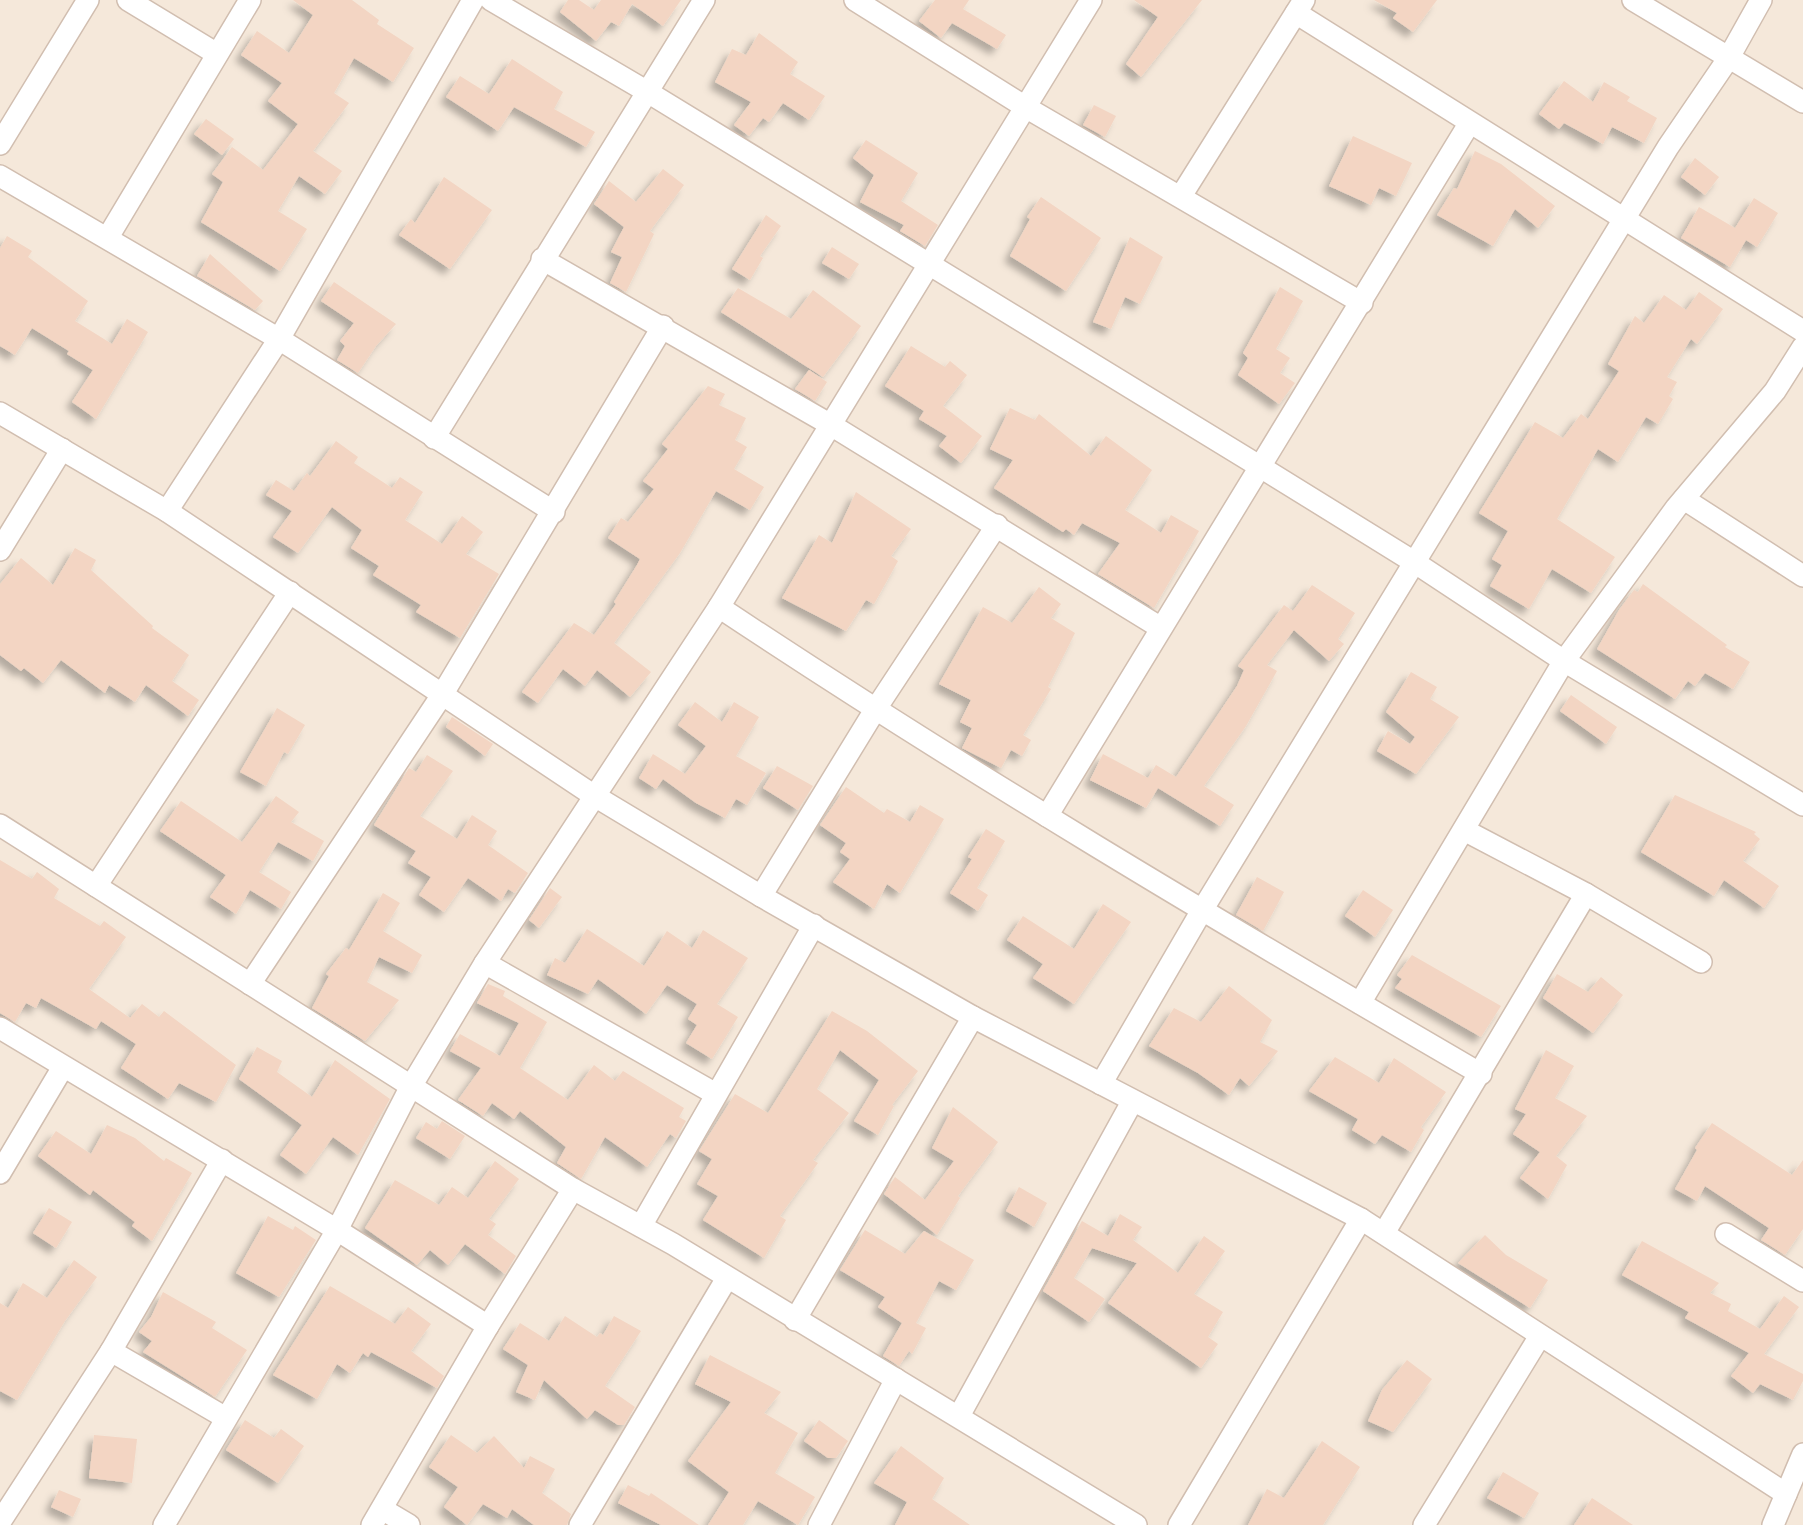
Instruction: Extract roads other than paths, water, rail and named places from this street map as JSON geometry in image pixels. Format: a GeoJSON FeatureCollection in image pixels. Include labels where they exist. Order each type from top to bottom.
{"type":"FeatureCollection","features":[{"type":"Feature","properties":{"kind":"street"},"geometry":{"type":"LineString","coordinates":[[0,144],[88,0]]}},
{"type":"Feature","properties":{"kind":"street"},"geometry":{"type":"LineString","coordinates":[[128,0],[217,54]]}},
{"type":"Feature","properties":{"kind":"street"},"geometry":{"type":"LineString","coordinates":[[108,237],[250,0]]}},
{"type":"Feature","properties":{"kind":"street"},"geometry":{"type":"LineString","coordinates":[[167,511],[279,339],[473,0]]}},
{"type":"Feature","properties":{"kind":"street"},"geometry":{"type":"LineString","coordinates":[[491,0],[646,91],[1414,562],[1564,661],[1803,805]]}},
{"type":"Feature","properties":{"kind":"street"},"geometry":{"type":"LineString","coordinates":[[434,438],[704,0]]}},
{"type":"Feature","properties":{"kind":"street"},"geometry":{"type":"LineString","coordinates":[[164,1525],[337,1230],[410,1088],[485,963],[719,607],[1091,0]]}},
{"type":"Feature","properties":{"kind":"street"},"geometry":{"type":"LineString","coordinates":[[1633,0],[1803,102]]}},
{"type":"Feature","properties":{"kind":"street"},"geometry":{"type":"LineString","coordinates":[[1101,1084],[1201,912],[1414,562],[1624,219],[1728,59],[1761,0]]}},
{"type":"Feature","properties":{"kind":"street"},"geometry":{"type":"LineString","coordinates":[[862,2],[1027,108],[1362,303]]}},
{"type":"Feature","properties":{"kind":"street"},"geometry":{"type":"LineString","coordinates":[[1181,196],[1300,6],[1469,124],[1803,331]]}},
{"type":"Feature","properties":{"kind":"street"},"geometry":{"type":"LineString","coordinates":[[1047,816],[1469,124]]}},
{"type":"Feature","properties":{"kind":"street"},"geometry":{"type":"LineString","coordinates":[[0,176],[279,339],[554,512]]}},
{"type":"Feature","properties":{"kind":"street"},"geometry":{"type":"LineString","coordinates":[[542,259],[663,326],[831,425],[1161,628]]}},
{"type":"Feature","properties":{"kind":"street"},"geometry":{"type":"LineString","coordinates":[[250,984],[442,695],[663,326]]}},
{"type":"Feature","properties":{"kind":"street"},"geometry":{"type":"LineString","coordinates":[[1360,1003],[1564,661],[1684,499],[1775,391],[1803,347]]}},
{"type":"Feature","properties":{"kind":"street"},"geometry":{"type":"LineString","coordinates":[[0,412],[167,511],[593,795],[761,896],[972,1017],[1361,1219],[1786,1494]]}},
{"type":"Feature","properties":{"kind":"street"},"geometry":{"type":"LineString","coordinates":[[0,550],[62,449]]}},
{"type":"Feature","properties":{"kind":"street"},"geometry":{"type":"LineString","coordinates":[[1684,499],[1800,566]]}},
{"type":"Feature","properties":{"kind":"street"},"geometry":{"type":"LineString","coordinates":[[761,896],[875,710],[997,525]]}},
{"type":"Feature","properties":{"kind":"street"},"geometry":{"type":"LineString","coordinates":[[96,886],[290,592]]}},
{"type":"Feature","properties":{"kind":"street"},"geometry":{"type":"LineString","coordinates":[[719,607],[875,710],[1201,912],[1481,1074]]}},
{"type":"Feature","properties":{"kind":"street"},"geometry":{"type":"LineString","coordinates":[[0,825],[410,1088],[573,1189],[641,1226],[960,1416],[1136,1525]]}},
{"type":"Feature","properties":{"kind":"street"},"geometry":{"type":"LineString","coordinates":[[1464,830],[1586,894],[1700,962]]}},
{"type":"Feature","properties":{"kind":"street"},"geometry":{"type":"LineString","coordinates":[[1384,1233],[1586,894]]}},
{"type":"Feature","properties":{"kind":"street"},"geometry":{"type":"LineString","coordinates":[[641,1226],[714,1093],[814,925]]}},
{"type":"Feature","properties":{"kind":"street"},"geometry":{"type":"LineString","coordinates":[[485,963],[714,1093]]}},
{"type":"Feature","properties":{"kind":"street"},"geometry":{"type":"LineString","coordinates":[[795,1320],[972,1017]]}},
{"type":"Feature","properties":{"kind":"street"},"geometry":{"type":"LineString","coordinates":[[0,1028],[222,1160],[488,1325]]}},
{"type":"Feature","properties":{"kind":"street"},"geometry":{"type":"LineString","coordinates":[[0,1173],[63,1066]]}},
{"type":"Feature","properties":{"kind":"street"},"geometry":{"type":"LineString","coordinates":[[960,1416],[1132,1102]]}},
{"type":"Feature","properties":{"kind":"street"},"geometry":{"type":"LineString","coordinates":[[0,1522],[111,1351],[222,1160]]}},
{"type":"Feature","properties":{"kind":"street"},"geometry":{"type":"LineString","coordinates":[[409,1525],[377,1517],[488,1325],[573,1189]]}},
{"type":"Feature","properties":{"kind":"street"},"geometry":{"type":"LineString","coordinates":[[1179,1525],[1361,1219]]}},
{"type":"Feature","properties":{"kind":"street"},"geometry":{"type":"LineString","coordinates":[[1726,1234],[1803,1282]]}},
{"type":"Feature","properties":{"kind":"street"},"geometry":{"type":"LineString","coordinates":[[580,1525],[727,1278]]}},
{"type":"Feature","properties":{"kind":"street"},"geometry":{"type":"LineString","coordinates":[[1424,1525],[1540,1336]]}},
{"type":"Feature","properties":{"kind":"street"},"geometry":{"type":"LineString","coordinates":[[111,1351],[226,1418]]}},
{"type":"Feature","properties":{"kind":"street"},"geometry":{"type":"LineString","coordinates":[[819,1525],[896,1379]]}},
{"type":"Feature","properties":{"kind":"street"},"geometry":{"type":"LineString","coordinates":[[1773,1525],[1803,1454]]}}]}
